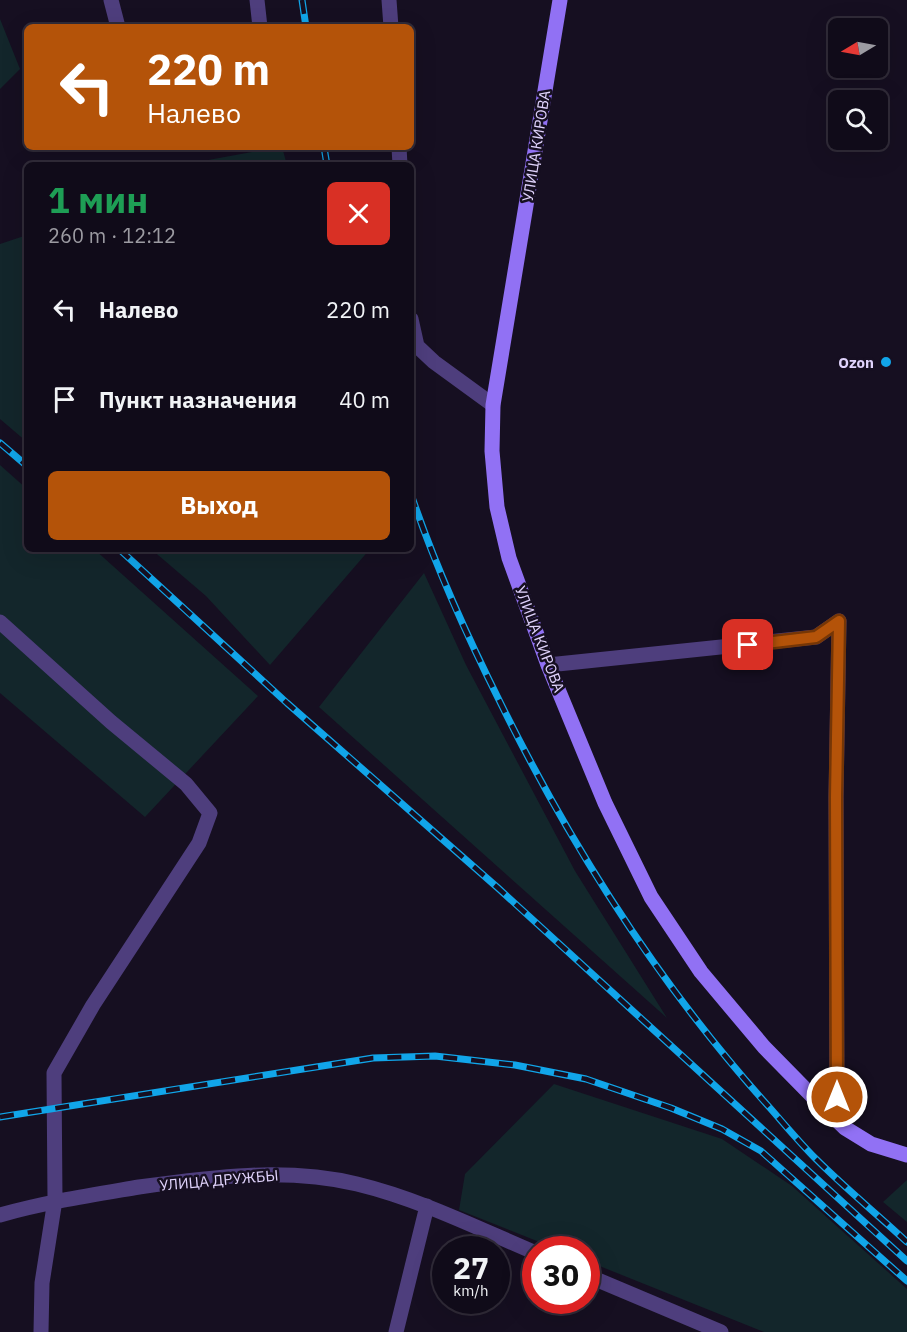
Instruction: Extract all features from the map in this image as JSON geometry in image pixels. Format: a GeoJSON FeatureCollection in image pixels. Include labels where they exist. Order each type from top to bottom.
{"type":"FeatureCollection","features":[{"type":"Feature","properties":{"kind":"main road","name":"УЛИЦА КИРОВА"},"geometry":{"type":"LineString","coordinates":[[560,0],[493,405],[492,451],[496,507],[509,558],[548,665],[606,804],[651,897],[701,972],[764,1047],[837,1120],[871,1144],[907,1155]]}},
{"type":"Feature","properties":{"kind":"street"},"geometry":{"type":"LineString","coordinates":[[111,0],[117,24]]}},
{"type":"Feature","properties":{"kind":"street"},"geometry":{"type":"LineString","coordinates":[[257,0],[260,24]]}},
{"type":"Feature","properties":{"kind":"street"},"geometry":{"type":"LineString","coordinates":[[389,0],[391,24]]}},
{"type":"Feature","properties":{"kind":"street"},"geometry":{"type":"LineString","coordinates":[[414,332],[417,346],[434,362],[493,405]]}},
{"type":"Feature","properties":{"kind":"street"},"geometry":{"type":"LineString","coordinates":[[548,665],[816,637],[839,621],[836,797],[837,1120]]}},
{"type":"Feature","properties":{"kind":"street"},"geometry":{"type":"LineString","coordinates":[[0,622],[111,722],[186,784],[210,813],[199,843],[93,1005],[54,1073],[55,1200],[42,1283],[41,1332]]}},
{"type":"Feature","properties":{"kind":"street","name":"УЛИЦА ДРУЖБЫ"},"geometry":{"type":"LineString","coordinates":[[0,1215],[55,1200],[193,1179],[276,1173],[356,1184],[427,1206],[522,1247]]}},
{"type":"Feature","properties":{"kind":"street"},"geometry":{"type":"LineString","coordinates":[[396,1332],[427,1206]]}},
{"type":"Feature","properties":{"kind":"street"},"geometry":{"type":"LineString","coordinates":[[600,1281],[721,1332]]}},
{"type":"Feature","properties":{"kind":"green space"},"geometry":{"type":"Polygon","coordinates":[[[0,19],[20,69],[0,89],[0,19]]]}},
{"type":"Feature","properties":{"kind":"green space"},"geometry":{"type":"Polygon","coordinates":[[[263,150],[283,150],[286,162],[197,162],[263,150]]]}},
{"type":"Feature","properties":{"kind":"green space"},"geometry":{"type":"Polygon","coordinates":[[[24,236],[24,439],[0,419],[0,244],[24,236]]]}},
{"type":"Feature","properties":{"kind":"green space"},"geometry":{"type":"Polygon","coordinates":[[[0,465],[24,486],[24,552],[97,552],[258,696],[145,817],[0,693],[0,465]]]}},
{"type":"Feature","properties":{"kind":"green space"},"geometry":{"type":"Polygon","coordinates":[[[155,552],[367,552],[270,665],[206,596],[155,552]]]}},
{"type":"Feature","properties":{"kind":"green space"},"geometry":{"type":"Polygon","coordinates":[[[424,573],[466,665],[575,871],[667,1018],[319,707],[424,573]]]}},
{"type":"Feature","properties":{"kind":"green space"},"geometry":{"type":"Polygon","coordinates":[[[554,1084],[722,1139],[792,1186],[907,1289],[907,1332],[764,1332],[600,1266],[600,1236],[524,1236],[459,1210],[465,1174],[554,1084]]]}},
{"type":"Feature","properties":{"kind":"green space"},"geometry":{"type":"Polygon","coordinates":[[[907,1180],[907,1222],[883,1202],[907,1180]]]}},
{"type":"Feature","properties":{"kind":"railway"},"geometry":{"type":"LineString","coordinates":[[302,0],[306,24]]}},
{"type":"Feature","properties":{"kind":"railway"},"geometry":{"type":"LineString","coordinates":[[324,150],[326,162]]}},
{"type":"Feature","properties":{"kind":"railway"},"geometry":{"type":"LineString","coordinates":[[0,443],[24,463]]}},
{"type":"Feature","properties":{"kind":"railway"},"geometry":{"type":"LineString","coordinates":[[414,503],[452,600],[501,704],[558,812],[622,915],[656,965],[730,1062],[810,1153],[907,1242]]}},
{"type":"Feature","properties":{"kind":"railway"},"geometry":{"type":"LineString","coordinates":[[122,552],[287,703],[498,888],[907,1261]]}},
{"type":"Feature","properties":{"kind":"railway"},"geometry":{"type":"LineString","coordinates":[[0,1117],[373,1058],[435,1056],[515,1065],[586,1079],[671,1108],[722,1129],[761,1151],[907,1281]]}},
{"type":"Feature","properties":{"kind":"place","name":"Ozon"},"geometry":{"type":"Point","coordinates":[886,362]}},
{"type":"Feature","properties":{"kind":"route"},"geometry":{"type":"LineString","coordinates":[[748,645],[816,637],[839,621],[836,797],[837,1097]]}}]}
